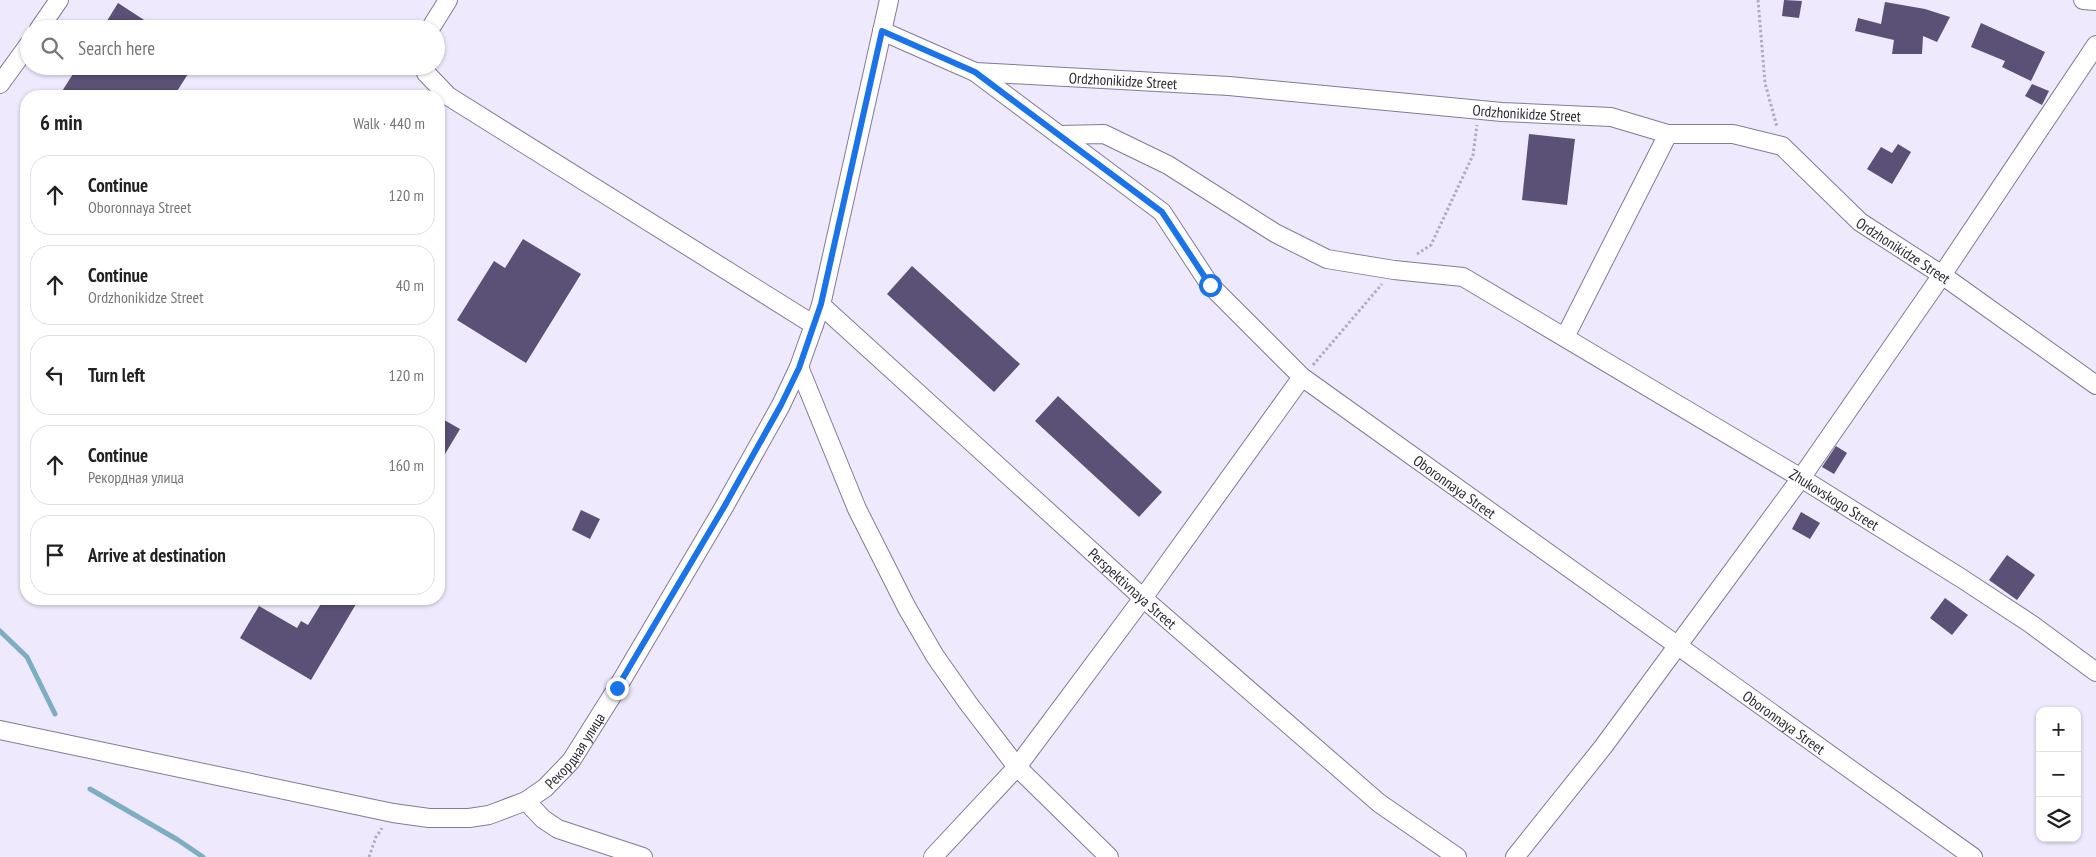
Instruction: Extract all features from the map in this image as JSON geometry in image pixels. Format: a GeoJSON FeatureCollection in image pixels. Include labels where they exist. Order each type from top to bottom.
{"type":"FeatureCollection","features":[{"type":"Feature","properties":{"kind":"street"},"geometry":{"type":"LineString","coordinates":[[46,20],[60,0]]}},
{"type":"Feature","properties":{"kind":"street"},"geometry":{"type":"LineString","coordinates":[[436,20],[448,0]]}},
{"type":"Feature","properties":{"kind":"street","name":"Рекордная улица"},"geometry":{"type":"LineString","coordinates":[[0,730],[393,813],[429,818],[469,818],[489,815],[526,801],[546,788],[571,762],[617,688],[719,516],[781,405],[799,368],[821,304],[889,0]]}},
{"type":"Feature","properties":{"kind":"street"},"geometry":{"type":"LineString","coordinates":[[2083,0],[2096,1]]}},
{"type":"Feature","properties":{"kind":"street","name":"Ordzhonikidze Street"},"geometry":{"type":"LineString","coordinates":[[882,31],[975,72],[1229,86],[1479,110],[1610,117],[1668,134],[1733,134],[1782,146],[1860,222],[1942,274],[2096,385]]}},
{"type":"Feature","properties":{"kind":"street"},"geometry":{"type":"LineString","coordinates":[[1515,857],[1603,748],[1801,478],[1942,274],[2096,45]]}},
{"type":"Feature","properties":{"kind":"street"},"geometry":{"type":"LineString","coordinates":[[0,84],[20,56]]}},
{"type":"Feature","properties":{"kind":"street","name":"Oboronnaya Street"},"geometry":{"type":"LineString","coordinates":[[975,72],[1162,212],[1210,285],[1302,376],[1973,857]]}},
{"type":"Feature","properties":{"kind":"street"},"geometry":{"type":"LineString","coordinates":[[428,75],[442,90]]}},
{"type":"Feature","properties":{"kind":"street"},"geometry":{"type":"LineString","coordinates":[[445,93],[814,325]]}},
{"type":"Feature","properties":{"kind":"street","name":"Zhukovskogo Street"},"geometry":{"type":"LineString","coordinates":[[1059,135],[1104,134],[1168,165],[1275,233],[1327,259],[1394,270],[1464,277],[1801,478],[2031,624],[2096,672]]}},
{"type":"Feature","properties":{"kind":"street"},"geometry":{"type":"LineString","coordinates":[[1565,337],[1668,134]]}},
{"type":"Feature","properties":{"kind":"street","name":"Perspektivnaya Street"},"geometry":{"type":"LineString","coordinates":[[821,304],[1143,598],[1379,803],[1458,857]]}},
{"type":"Feature","properties":{"kind":"street"},"geometry":{"type":"LineString","coordinates":[[799,368],[857,509],[907,608],[935,656],[1017,767],[1109,857]]}},
{"type":"Feature","properties":{"kind":"street"},"geometry":{"type":"LineString","coordinates":[[933,857],[1017,767],[1143,598],[1302,376]]}},
{"type":"Feature","properties":{"kind":"street"},"geometry":{"type":"LineString","coordinates":[[526,801],[543,819],[558,829],[643,857]]}},
{"type":"Feature","properties":{"kind":"path"},"geometry":{"type":"LineString","coordinates":[[1758,0],[1765,83],[1782,146]]}},
{"type":"Feature","properties":{"kind":"path"},"geometry":{"type":"LineString","coordinates":[[1302,376],[1394,270],[1431,245],[1473,155],[1479,110]]}},
{"type":"Feature","properties":{"kind":"path"},"geometry":{"type":"LineString","coordinates":[[369,857],[376,837],[393,813]]}},
{"type":"Feature","properties":{"kind":"building"},"geometry":{"type":"Polygon","coordinates":[[[1784,0],[1802,1],[1799,18],[1782,16],[1784,0]]]}},
{"type":"Feature","properties":{"kind":"building"},"geometry":{"type":"Polygon","coordinates":[[[1885,2],[1925,9],[1950,17],[1937,42],[1923,36],[1922,54],[1892,54],[1894,40],[1855,31],[1858,18],[1881,24],[1885,2]]]}},
{"type":"Feature","properties":{"kind":"building"},"geometry":{"type":"Polygon","coordinates":[[[118,3],[144,20],[108,20],[118,3]]]}},
{"type":"Feature","properties":{"kind":"building"},"geometry":{"type":"Polygon","coordinates":[[[1981,23],[2045,52],[2031,81],[2002,67],[2005,61],[1971,47],[1981,23]]]}},
{"type":"Feature","properties":{"kind":"building"},"geometry":{"type":"Polygon","coordinates":[[[72,75],[187,75],[178,90],[63,90],[72,75]]]}},
{"type":"Feature","properties":{"kind":"building"},"geometry":{"type":"Polygon","coordinates":[[[2032,84],[2049,91],[2042,105],[2025,96],[2032,84]]]}},
{"type":"Feature","properties":{"kind":"building"},"geometry":{"type":"Polygon","coordinates":[[[1529,134],[1575,139],[1567,205],[1522,200],[1529,134]]]}},
{"type":"Feature","properties":{"kind":"building"},"geometry":{"type":"Polygon","coordinates":[[[1898,144],[1911,152],[1892,184],[1867,169],[1881,147],[1892,153],[1898,144]]]}},
{"type":"Feature","properties":{"kind":"building"},"geometry":{"type":"Polygon","coordinates":[[[523,239],[581,274],[526,363],[457,320],[494,261],[505,268],[523,239]]]}},
{"type":"Feature","properties":{"kind":"building"},"geometry":{"type":"Polygon","coordinates":[[[912,266],[1020,364],[994,392],[887,294],[912,266]]]}},
{"type":"Feature","properties":{"kind":"building"},"geometry":{"type":"Polygon","coordinates":[[[1058,396],[1162,492],[1139,517],[1035,421],[1058,396]]]}},
{"type":"Feature","properties":{"kind":"building"},"geometry":{"type":"Polygon","coordinates":[[[445,420],[460,429],[445,454],[445,420]]]}},
{"type":"Feature","properties":{"kind":"building"},"geometry":{"type":"Polygon","coordinates":[[[1836,446],[1847,453],[1834,474],[1822,467],[1836,446]]]}},
{"type":"Feature","properties":{"kind":"building"},"geometry":{"type":"Polygon","coordinates":[[[581,510],[600,519],[590,539],[572,530],[581,510]]]}},
{"type":"Feature","properties":{"kind":"building"},"geometry":{"type":"Polygon","coordinates":[[[1801,512],[1820,523],[1810,539],[1792,529],[1801,512]]]}},
{"type":"Feature","properties":{"kind":"building"},"geometry":{"type":"Polygon","coordinates":[[[2007,555],[2035,575],[2017,600],[1989,580],[2007,555]]]}},
{"type":"Feature","properties":{"kind":"building"},"geometry":{"type":"Polygon","coordinates":[[[1945,598],[1968,615],[1952,635],[1930,618],[1945,598]]]}},
{"type":"Feature","properties":{"kind":"building"},"geometry":{"type":"Polygon","coordinates":[[[320,605],[355,605],[311,680],[240,638],[259,606],[297,628],[301,621],[308,625],[320,605]]]}},
{"type":"Feature","properties":{"kind":"waterway"},"geometry":{"type":"LineString","coordinates":[[0,631],[27,657],[55,714]]}},
{"type":"Feature","properties":{"kind":"waterway"},"geometry":{"type":"LineString","coordinates":[[90,789],[178,840],[203,857]]}},
{"type":"Feature","properties":{"kind":"route"},"geometry":{"type":"LineString","coordinates":[[617,688],[724,507],[781,405],[799,368],[821,304],[882,31],[975,72],[1162,212],[1210,285]]}}]}
